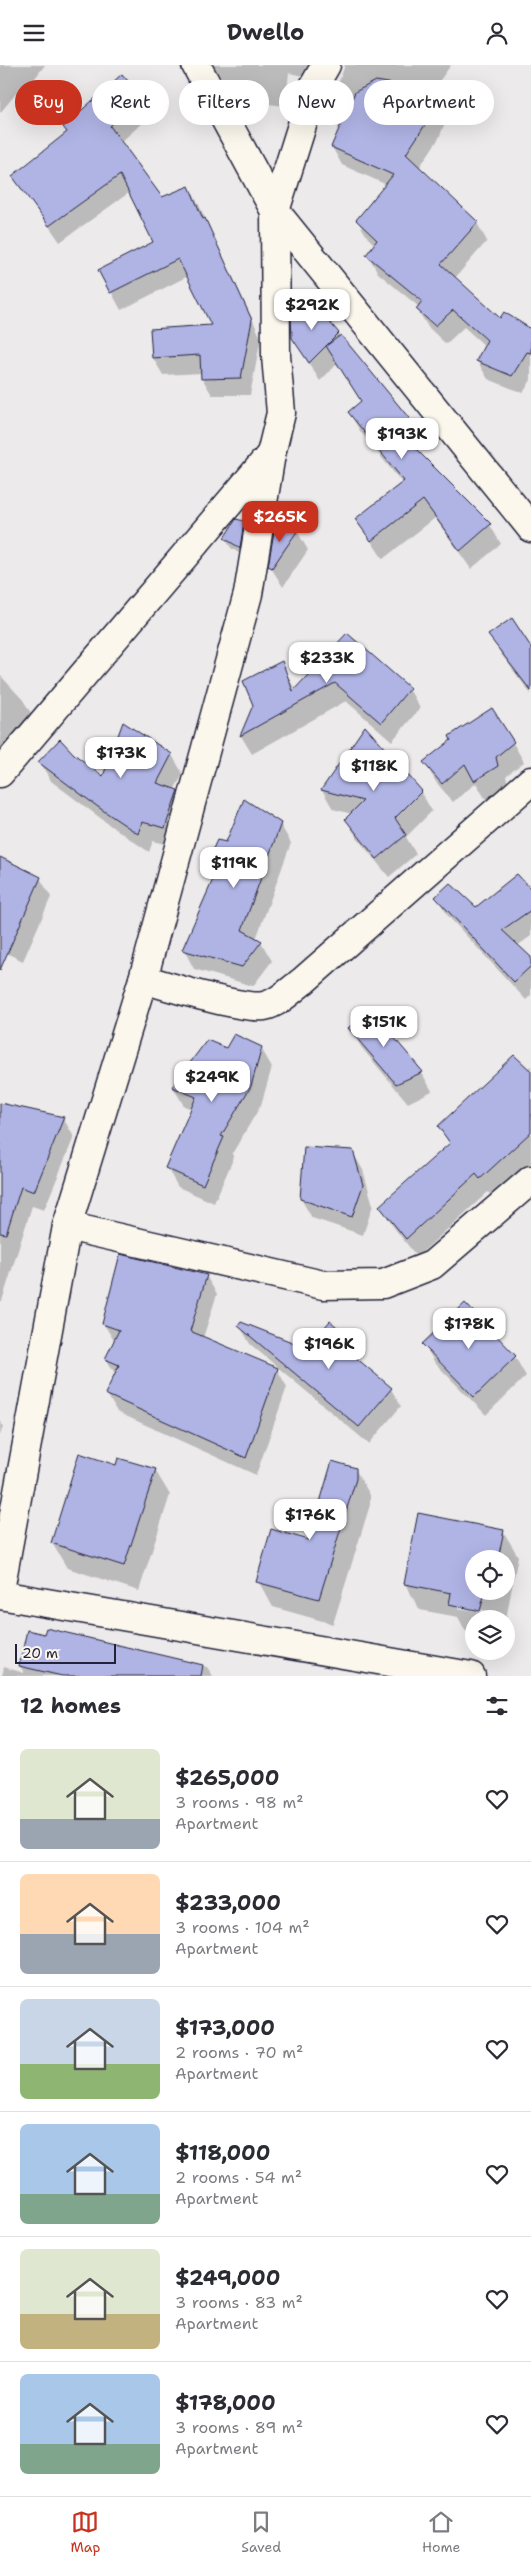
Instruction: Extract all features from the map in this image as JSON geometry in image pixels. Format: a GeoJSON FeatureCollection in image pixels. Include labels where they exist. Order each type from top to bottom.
{"type":"FeatureCollection","features":[{"type":"Feature","properties":{"kind":"street"},"geometry":{"type":"LineString","coordinates":[[0,1590],[68,1226],[143,979],[248,594],[271,454],[281,413],[276,356],[275,211],[316,84],[326,65]]}},
{"type":"Feature","properties":{"kind":"street"},"geometry":{"type":"LineString","coordinates":[[192,67],[275,211],[531,528]]}},
{"type":"Feature","properties":{"kind":"street"},"geometry":{"type":"LineString","coordinates":[[0,773],[271,454]]}},
{"type":"Feature","properties":{"kind":"street"},"geometry":{"type":"LineString","coordinates":[[143,979],[228,1001],[263,1006],[278,999],[303,981],[531,781]]}},
{"type":"Feature","properties":{"kind":"street"},"geometry":{"type":"LineString","coordinates":[[68,1226],[323,1285],[384,1284],[432,1265],[531,1180]]}},
{"type":"Feature","properties":{"kind":"street"},"geometry":{"type":"LineString","coordinates":[[0,1595],[471,1676]]}},
{"type":"Feature","properties":{"kind":"building"},"geometry":{"type":"Polygon","coordinates":[[[122,74],[127,80],[115,80],[122,74]]]}},
{"type":"Feature","properties":{"kind":"building"},"geometry":{"type":"Polygon","coordinates":[[[364,87],[364,125],[425,125],[406,154],[478,222],[441,264],[500,318],[504,312],[531,329],[531,353],[527,352],[512,376],[476,361],[487,340],[453,310],[435,326],[416,309],[422,301],[366,255],[377,240],[356,220],[393,175],[331,147],[341,125],[354,125],[355,92],[364,87]]]}},
{"type":"Feature","properties":{"kind":"building"},"geometry":{"type":"Polygon","coordinates":[[[92,101],[92,125],[111,125],[162,197],[189,186],[252,320],[241,378],[201,379],[200,355],[152,358],[150,329],[211,325],[178,259],[110,293],[98,270],[153,242],[120,175],[49,226],[12,176],[67,132],[63,127],[65,125],[82,125],[82,110],[92,101]]]}},
{"type":"Feature","properties":{"kind":"building"},"geometry":{"type":"Polygon","coordinates":[[[311,300],[339,333],[309,363],[292,338],[291,317],[311,300]]]}},
{"type":"Feature","properties":{"kind":"building"},"geometry":{"type":"Polygon","coordinates":[[[341,335],[413,423],[402,435],[491,524],[460,551],[423,500],[371,541],[355,519],[404,481],[348,412],[361,401],[326,346],[341,335]]]}},
{"type":"Feature","properties":{"kind":"building"},"geometry":{"type":"Polygon","coordinates":[[[236,519],[244,521],[240,548],[224,538],[236,519]]]}},
{"type":"Feature","properties":{"kind":"building"},"geometry":{"type":"Polygon","coordinates":[[[275,526],[298,530],[272,568],[268,566],[275,526]]]}},
{"type":"Feature","properties":{"kind":"building"},"geometry":{"type":"Polygon","coordinates":[[[512,618],[531,647],[531,691],[488,635],[512,618]]]}},
{"type":"Feature","properties":{"kind":"building"},"geometry":{"type":"Polygon","coordinates":[[[347,633],[410,688],[381,723],[335,683],[240,736],[253,705],[243,681],[282,661],[293,691],[347,633]]]}},
{"type":"Feature","properties":{"kind":"building"},"geometry":{"type":"Polygon","coordinates":[[[492,708],[514,742],[496,757],[498,766],[474,781],[465,764],[442,784],[423,762],[451,740],[449,736],[492,708]]]}},
{"type":"Feature","properties":{"kind":"building"},"geometry":{"type":"Polygon","coordinates":[[[123,722],[172,754],[157,783],[178,790],[165,828],[142,822],[138,834],[38,762],[60,739],[74,754],[103,776],[123,722]]]}},
{"type":"Feature","properties":{"kind":"building"},"geometry":{"type":"Polygon","coordinates":[[[365,726],[422,791],[395,818],[406,835],[377,859],[345,819],[363,801],[321,790],[365,726]]]}},
{"type":"Feature","properties":{"kind":"building"},"geometry":{"type":"Polygon","coordinates":[[[244,799],[281,823],[242,930],[262,941],[242,967],[182,950],[218,868],[206,864],[217,840],[226,842],[244,799]]]}},
{"type":"Feature","properties":{"kind":"building"},"geometry":{"type":"Polygon","coordinates":[[[0,857],[41,877],[0,970],[0,857]]]}},
{"type":"Feature","properties":{"kind":"building"},"geometry":{"type":"Polygon","coordinates":[[[517,874],[531,889],[531,910],[502,930],[531,957],[531,966],[514,982],[435,897],[450,883],[476,907],[517,874]]]}},
{"type":"Feature","properties":{"kind":"building"},"geometry":{"type":"Polygon","coordinates":[[[370,1009],[423,1072],[396,1084],[348,1028],[370,1009]]]}},
{"type":"Feature","properties":{"kind":"building"},"geometry":{"type":"Polygon","coordinates":[[[234,1034],[262,1047],[251,1086],[221,1136],[224,1137],[203,1185],[165,1168],[196,1097],[172,1087],[207,1040],[226,1048],[234,1034]]]}},
{"type":"Feature","properties":{"kind":"building"},"geometry":{"type":"Polygon","coordinates":[[[514,1055],[531,1071],[531,1132],[480,1179],[476,1174],[406,1239],[379,1206],[450,1143],[438,1126],[514,1055]]]}},
{"type":"Feature","properties":{"kind":"building"},"geometry":{"type":"Polygon","coordinates":[[[0,1103],[64,1117],[34,1192],[21,1187],[6,1234],[0,1233],[0,1103]]]}},
{"type":"Feature","properties":{"kind":"building"},"geometry":{"type":"Polygon","coordinates":[[[304,1147],[353,1150],[363,1185],[352,1217],[300,1199],[304,1147]]]}},
{"type":"Feature","properties":{"kind":"building"},"geometry":{"type":"Polygon","coordinates":[[[120,1254],[207,1275],[190,1331],[278,1368],[246,1458],[105,1394],[119,1365],[105,1359],[119,1330],[102,1324],[120,1254]]]}},
{"type":"Feature","properties":{"kind":"building"},"geometry":{"type":"Polygon","coordinates":[[[465,1303],[516,1356],[474,1397],[422,1344],[465,1303]]]}},
{"type":"Feature","properties":{"kind":"building"},"geometry":{"type":"Polygon","coordinates":[[[330,1321],[351,1339],[343,1347],[392,1388],[359,1427],[238,1326],[241,1322],[307,1348],[330,1321]]]}},
{"type":"Feature","properties":{"kind":"building"},"geometry":{"type":"Polygon","coordinates":[[[79,1453],[116,1465],[118,1458],[156,1469],[124,1566],[51,1543],[79,1453]]]}},
{"type":"Feature","properties":{"kind":"building"},"geometry":{"type":"Polygon","coordinates":[[[332,1461],[356,1468],[356,1479],[319,1599],[256,1582],[271,1529],[309,1540],[332,1461]]]}},
{"type":"Feature","properties":{"kind":"building"},"geometry":{"type":"Polygon","coordinates":[[[418,1513],[504,1530],[500,1550],[465,1550],[465,1600],[483,1600],[480,1610],[449,1604],[451,1593],[404,1584],[418,1513]]]}},
{"type":"Feature","properties":{"kind":"building"},"geometry":{"type":"Polygon","coordinates":[[[46,1628],[203,1665],[201,1676],[62,1676],[19,1666],[27,1630],[44,1634],[46,1628]]]}}]}
